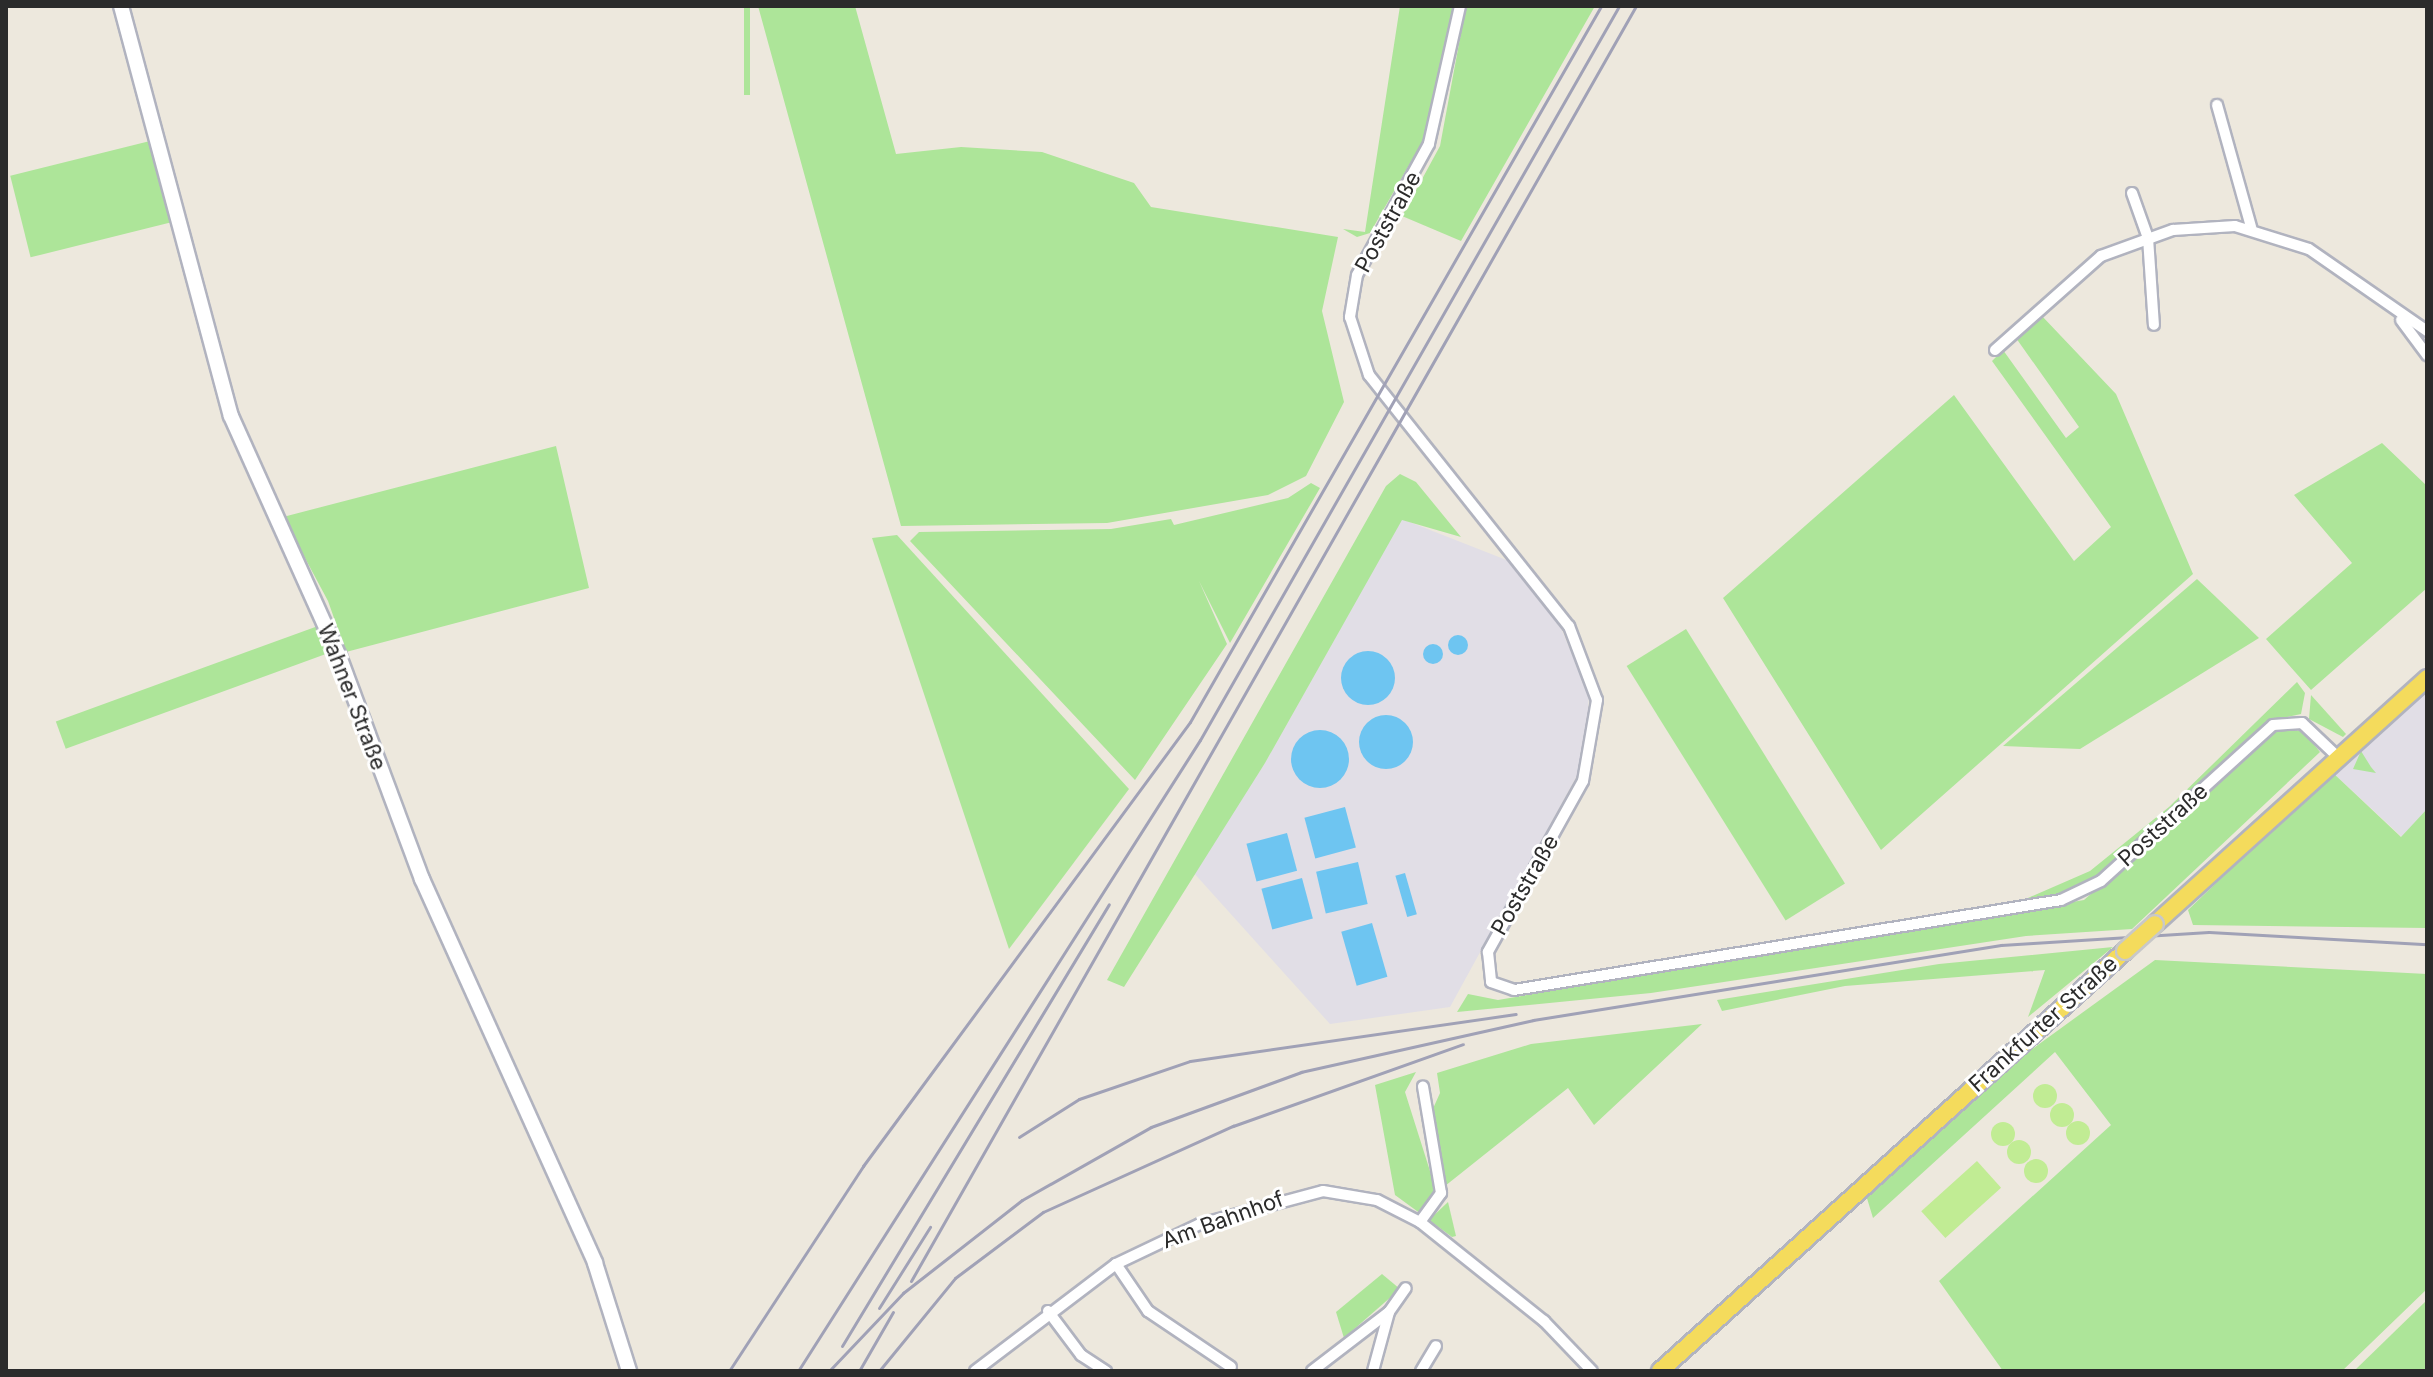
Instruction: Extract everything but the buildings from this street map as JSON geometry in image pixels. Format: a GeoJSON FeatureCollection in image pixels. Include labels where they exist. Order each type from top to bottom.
{"type":"FeatureCollection","features":[{"type":"Feature","properties":{"kind":"main road","name":"Frankfurter Straße"},"geometry":{"type":"LineString","coordinates":[[1660,1371],[2427,678]]}},
{"type":"Feature","properties":{"kind":"street","name":"Wahner Straße"},"geometry":{"type":"LineString","coordinates":[[121,6],[231,416],[339,656],[422,879],[595,1263],[629,1371]]}},
{"type":"Feature","properties":{"kind":"street","name":"Poststraße"},"geometry":{"type":"LineString","coordinates":[[1460,6],[1429,144],[1357,275],[1350,317],[1369,375],[1569,626],[1590,666],[1597,700],[1590,760],[1488,952],[1491,982],[1514,990],[2061,900],[2101,881],[2273,725],[2302,723],[2339,758]]}},
{"type":"Feature","properties":{"kind":"street"},"geometry":{"type":"LineString","coordinates":[[2217,105],[2251,227]]}},
{"type":"Feature","properties":{"kind":"street"},"geometry":{"type":"LineString","coordinates":[[2132,193],[2148,238],[2154,325]]}},
{"type":"Feature","properties":{"kind":"street"},"geometry":{"type":"LineString","coordinates":[[1995,350],[2087,266],[2148,238],[2251,227],[2309,249],[2398,315],[2427,331]]}},
{"type":"Feature","properties":{"kind":"street"},"geometry":{"type":"LineString","coordinates":[[2398,315],[2427,355]]}},
{"type":"Feature","properties":{"kind":"street"},"geometry":{"type":"LineString","coordinates":[[1420,1222],[1441,1193],[1423,1087]]}},
{"type":"Feature","properties":{"kind":"street","name":"Am Bahnhof"},"geometry":{"type":"LineString","coordinates":[[983,1369],[1048,1311],[1116,1264],[1200,1224],[1301,1193],[1365,1197],[1420,1222],[1544,1321],[1592,1371]]}},
{"type":"Feature","properties":{"kind":"street"},"geometry":{"type":"LineString","coordinates":[[1116,1264],[1148,1311],[1231,1367]]}},
{"type":"Feature","properties":{"kind":"street"},"geometry":{"type":"LineString","coordinates":[[1312,1371],[1389,1312],[1406,1288]]}},
{"type":"Feature","properties":{"kind":"street"},"geometry":{"type":"LineString","coordinates":[[1048,1311],[1081,1355],[1106,1371]]}},
{"type":"Feature","properties":{"kind":"street"},"geometry":{"type":"LineString","coordinates":[[1373,1371],[1389,1312]]}},
{"type":"Feature","properties":{"kind":"street"},"geometry":{"type":"LineString","coordinates":[[1421,1371],[1436,1346]]}},
{"type":"Feature","properties":{"kind":"shaded area"},"geometry":{"type":"Polygon","coordinates":[[[1402,519],[1509,561],[1560,626],[1589,694],[1585,761],[1450,1007],[1330,1024],[1193,872],[1265,763],[1402,519]]]}},
{"type":"Feature","properties":{"kind":"shaded area"},"geometry":{"type":"Polygon","coordinates":[[[2427,687],[2427,809],[2402,837],[2332,772],[2427,687]]]}},
{"type":"Feature","properties":{"kind":"green space"},"geometry":{"type":"Polygon","coordinates":[[[744,6],[750,6],[750,95],[744,95],[744,6]]]}},
{"type":"Feature","properties":{"kind":"green space"},"geometry":{"type":"Polygon","coordinates":[[[758,6],[855,6],[896,154],[961,147],[1042,152],[1134,183],[1151,207],[1338,237],[1322,311],[1344,402],[1306,476],[1268,495],[1107,523],[901,526],[758,6]]]}},
{"type":"Feature","properties":{"kind":"green space"},"geometry":{"type":"Polygon","coordinates":[[[1400,6],[1455,6],[1424,139],[1370,233],[1357,237],[1343,229],[1365,232],[1400,6]]]}},
{"type":"Feature","properties":{"kind":"green space"},"geometry":{"type":"Polygon","coordinates":[[[1466,6],[1595,6],[1461,241],[1402,216],[1440,146],[1466,6]]]}},
{"type":"Feature","properties":{"kind":"green space"},"geometry":{"type":"Polygon","coordinates":[[[150,141],[170,223],[31,257],[10,176],[150,141]]]}},
{"type":"Feature","properties":{"kind":"green space"},"geometry":{"type":"Polygon","coordinates":[[[2041,315],[2116,394],[2193,574],[1881,850],[1723,598],[1954,395],[2074,561],[2111,527],[1992,361],[2003,350],[2066,438],[2079,427],[2016,338],[2041,315]]]}},
{"type":"Feature","properties":{"kind":"green space"},"geometry":{"type":"Polygon","coordinates":[[[2382,443],[2427,486],[2427,588],[2311,690],[2266,639],[2352,563],[2294,495],[2382,443]]]}},
{"type":"Feature","properties":{"kind":"green space"},"geometry":{"type":"Polygon","coordinates":[[[556,446],[589,588],[346,652],[328,601],[283,517],[556,446]]]}},
{"type":"Feature","properties":{"kind":"green space"},"geometry":{"type":"Polygon","coordinates":[[[1400,474],[1416,482],[1461,537],[1402,520],[1265,763],[1124,987],[1107,980],[1386,486],[1400,474]]]}},
{"type":"Feature","properties":{"kind":"green space"},"geometry":{"type":"Polygon","coordinates":[[[1311,483],[1320,488],[1230,643],[1199,581],[1227,644],[1135,780],[910,541],[919,532],[1111,529],[1171,519],[1174,525],[1288,498],[1311,483]]]}},
{"type":"Feature","properties":{"kind":"green space"},"geometry":{"type":"Polygon","coordinates":[[[897,535],[1129,789],[1009,949],[872,538],[897,535]]]}},
{"type":"Feature","properties":{"kind":"green space"},"geometry":{"type":"Polygon","coordinates":[[[2197,579],[2259,638],[2080,749],[2003,746],[2197,579]]]}},
{"type":"Feature","properties":{"kind":"green space"},"geometry":{"type":"Polygon","coordinates":[[[318,626],[328,653],[66,749],[56,721],[318,626]]]}},
{"type":"Feature","properties":{"kind":"green space"},"geometry":{"type":"Polygon","coordinates":[[[1686,629],[1845,883],[1786,921],[1627,666],[1686,629]]]}},
{"type":"Feature","properties":{"kind":"green space"},"geometry":{"type":"Polygon","coordinates":[[[2297,682],[2305,693],[2301,714],[2269,721],[2096,878],[2068,893],[2021,901],[2090,871],[2169,807],[2297,682]]]}},
{"type":"Feature","properties":{"kind":"green space"},"geometry":{"type":"Polygon","coordinates":[[[2311,695],[2346,734],[2343,737],[2309,719],[2311,695]]]}},
{"type":"Feature","properties":{"kind":"green space"},"geometry":{"type":"Polygon","coordinates":[[[2278,729],[2303,731],[2320,752],[2132,929],[2026,936],[1651,993],[1457,1012],[1468,994],[1498,1000],[2084,900],[2278,729]]]}},
{"type":"Feature","properties":{"kind":"green space"},"geometry":{"type":"Polygon","coordinates":[[[2361,751],[2371,767],[2376,773],[2353,769],[2361,751]]]}},
{"type":"Feature","properties":{"kind":"green space"},"geometry":{"type":"Polygon","coordinates":[[[2332,772],[2401,837],[2427,809],[2427,928],[2193,925],[2188,910],[2332,772]]]}},
{"type":"Feature","properties":{"kind":"green space"},"geometry":{"type":"Polygon","coordinates":[[[2113,947],[2028,1017],[2045,970],[1845,986],[1722,1011],[1717,1000],[1939,964],[2113,947]]]}},
{"type":"Feature","properties":{"kind":"green space"},"geometry":{"type":"Polygon","coordinates":[[[2155,960],[2427,974],[2427,1289],[2342,1371],[2003,1371],[1939,1281],[2111,1125],[2055,1052],[1873,1218],[1866,1195],[2006,1068],[2155,960]]]}},
{"type":"Feature","properties":{"kind":"green space"},"geometry":{"type":"Polygon","coordinates":[[[1702,1024],[1594,1125],[1568,1088],[1445,1186],[1431,1113],[1440,1093],[1437,1073],[1531,1044],[1702,1024]]]}},
{"type":"Feature","properties":{"kind":"green space"},"geometry":{"type":"Polygon","coordinates":[[[1416,1072],[1405,1092],[1436,1190],[1421,1214],[1395,1195],[1375,1085],[1416,1072]]]}},
{"type":"Feature","properties":{"kind":"green space"},"geometry":{"type":"Polygon","coordinates":[[[2045,1084],[2054,1087],[2057,1096],[2054,1105],[2045,1108],[2036,1105],[2033,1096],[2036,1087],[2045,1084]]]}},
{"type":"Feature","properties":{"kind":"green space"},"geometry":{"type":"Polygon","coordinates":[[[2062,1103],[2071,1106],[2074,1115],[2071,1124],[2062,1127],[2053,1124],[2050,1115],[2053,1106],[2062,1103]]]}},
{"type":"Feature","properties":{"kind":"green space"},"geometry":{"type":"Polygon","coordinates":[[[2078,1121],[2087,1124],[2090,1133],[2087,1142],[2078,1145],[2069,1142],[2066,1133],[2069,1124],[2078,1121]]]}},
{"type":"Feature","properties":{"kind":"green space"},"geometry":{"type":"Polygon","coordinates":[[[2003,1122],[2012,1125],[2015,1134],[2012,1143],[2003,1146],[1994,1143],[1991,1134],[1994,1125],[2003,1122]]]}},
{"type":"Feature","properties":{"kind":"green space"},"geometry":{"type":"Polygon","coordinates":[[[2019,1140],[2028,1143],[2031,1152],[2028,1161],[2019,1164],[2010,1161],[2007,1152],[2010,1143],[2019,1140]]]}},
{"type":"Feature","properties":{"kind":"green space"},"geometry":{"type":"Polygon","coordinates":[[[2036,1159],[2045,1162],[2048,1171],[2045,1180],[2036,1183],[2027,1180],[2024,1171],[2027,1162],[2036,1159]]]}},
{"type":"Feature","properties":{"kind":"green space"},"geometry":{"type":"Polygon","coordinates":[[[1977,1161],[2001,1188],[1945,1238],[1921,1211],[1977,1161]]]}},
{"type":"Feature","properties":{"kind":"green space"},"geometry":{"type":"Polygon","coordinates":[[[1448,1202],[1456,1236],[1452,1237],[1429,1220],[1448,1202]]]}},
{"type":"Feature","properties":{"kind":"green space"},"geometry":{"type":"Polygon","coordinates":[[[1382,1274],[1400,1289],[1344,1338],[1336,1312],[1382,1274]]]}},
{"type":"Feature","properties":{"kind":"green space"},"geometry":{"type":"Polygon","coordinates":[[[2427,1300],[2427,1371],[2354,1371],[2427,1300]]]}},
{"type":"Feature","properties":{"kind":"water"},"geometry":{"type":"Polygon","coordinates":[[[1458,635],[1465,638],[1468,645],[1465,652],[1458,655],[1451,652],[1448,645],[1451,638],[1458,635]]]}},
{"type":"Feature","properties":{"kind":"water"},"geometry":{"type":"Polygon","coordinates":[[[1433,644],[1440,647],[1443,654],[1440,661],[1433,664],[1426,661],[1423,654],[1426,647],[1433,644]]]}},
{"type":"Feature","properties":{"kind":"water"},"geometry":{"type":"Polygon","coordinates":[[[1368,651],[1387,659],[1395,678],[1387,697],[1368,705],[1349,697],[1341,678],[1349,659],[1368,651]]]}},
{"type":"Feature","properties":{"kind":"water"},"geometry":{"type":"Polygon","coordinates":[[[1386,715],[1405,723],[1413,742],[1405,761],[1386,769],[1367,761],[1359,742],[1367,723],[1386,715]]]}},
{"type":"Feature","properties":{"kind":"water"},"geometry":{"type":"Polygon","coordinates":[[[1320,730],[1331,732],[1340,739],[1347,748],[1347,770],[1340,779],[1331,786],[1320,788],[1309,786],[1300,779],[1293,770],[1291,759],[1293,748],[1300,739],[1309,732],[1320,730]]]}},
{"type":"Feature","properties":{"kind":"water"},"geometry":{"type":"Polygon","coordinates":[[[1345,807],[1356,848],[1315,858],[1304,818],[1345,807]]]}},
{"type":"Feature","properties":{"kind":"water"},"geometry":{"type":"Polygon","coordinates":[[[1287,833],[1297,871],[1257,882],[1246,844],[1287,833]]]}},
{"type":"Feature","properties":{"kind":"water"},"geometry":{"type":"Polygon","coordinates":[[[1358,862],[1368,904],[1326,914],[1316,872],[1358,862]]]}},
{"type":"Feature","properties":{"kind":"water"},"geometry":{"type":"Polygon","coordinates":[[[1405,873],[1417,914],[1407,917],[1395,876],[1405,873]]]}},
{"type":"Feature","properties":{"kind":"water"},"geometry":{"type":"Polygon","coordinates":[[[1302,878],[1313,919],[1272,929],[1261,889],[1302,878]]]}},
{"type":"Feature","properties":{"kind":"water"},"geometry":{"type":"Polygon","coordinates":[[[1372,923],[1387,977],[1357,986],[1341,932],[1372,923]]]}},
{"type":"Feature","properties":{"kind":"railway"},"geometry":{"type":"LineString","coordinates":[[729,1371],[863,1166],[1190,722],[1601,6]]}},
{"type":"Feature","properties":{"kind":"railway"},"geometry":{"type":"LineString","coordinates":[[798,1371],[1200,740],[1619,6]]}},
{"type":"Feature","properties":{"kind":"railway"},"geometry":{"type":"LineString","coordinates":[[911,1281],[1636,6]]}},
{"type":"Feature","properties":{"kind":"railway"},"geometry":{"type":"LineString","coordinates":[[842,1346],[1109,904]]}},
{"type":"Feature","properties":{"kind":"railway"},"geometry":{"type":"LineString","coordinates":[[829,1371],[903,1293],[1022,1200],[1151,1127],[1301,1072],[1533,1020],[2001,945],[2209,932],[2427,944]]}},
{"type":"Feature","properties":{"kind":"railway"},"geometry":{"type":"LineString","coordinates":[[1019,1137],[1079,1099],[1190,1061],[1516,1014]]}},
{"type":"Feature","properties":{"kind":"railway"},"geometry":{"type":"LineString","coordinates":[[879,1371],[955,1278],[1043,1212],[1233,1126],[1463,1044]]}},
{"type":"Feature","properties":{"kind":"railway"},"geometry":{"type":"LineString","coordinates":[[879,1308],[930,1227]]}},
{"type":"Feature","properties":{"kind":"railway"},"geometry":{"type":"LineString","coordinates":[[859,1371],[893,1312]]}}]}
